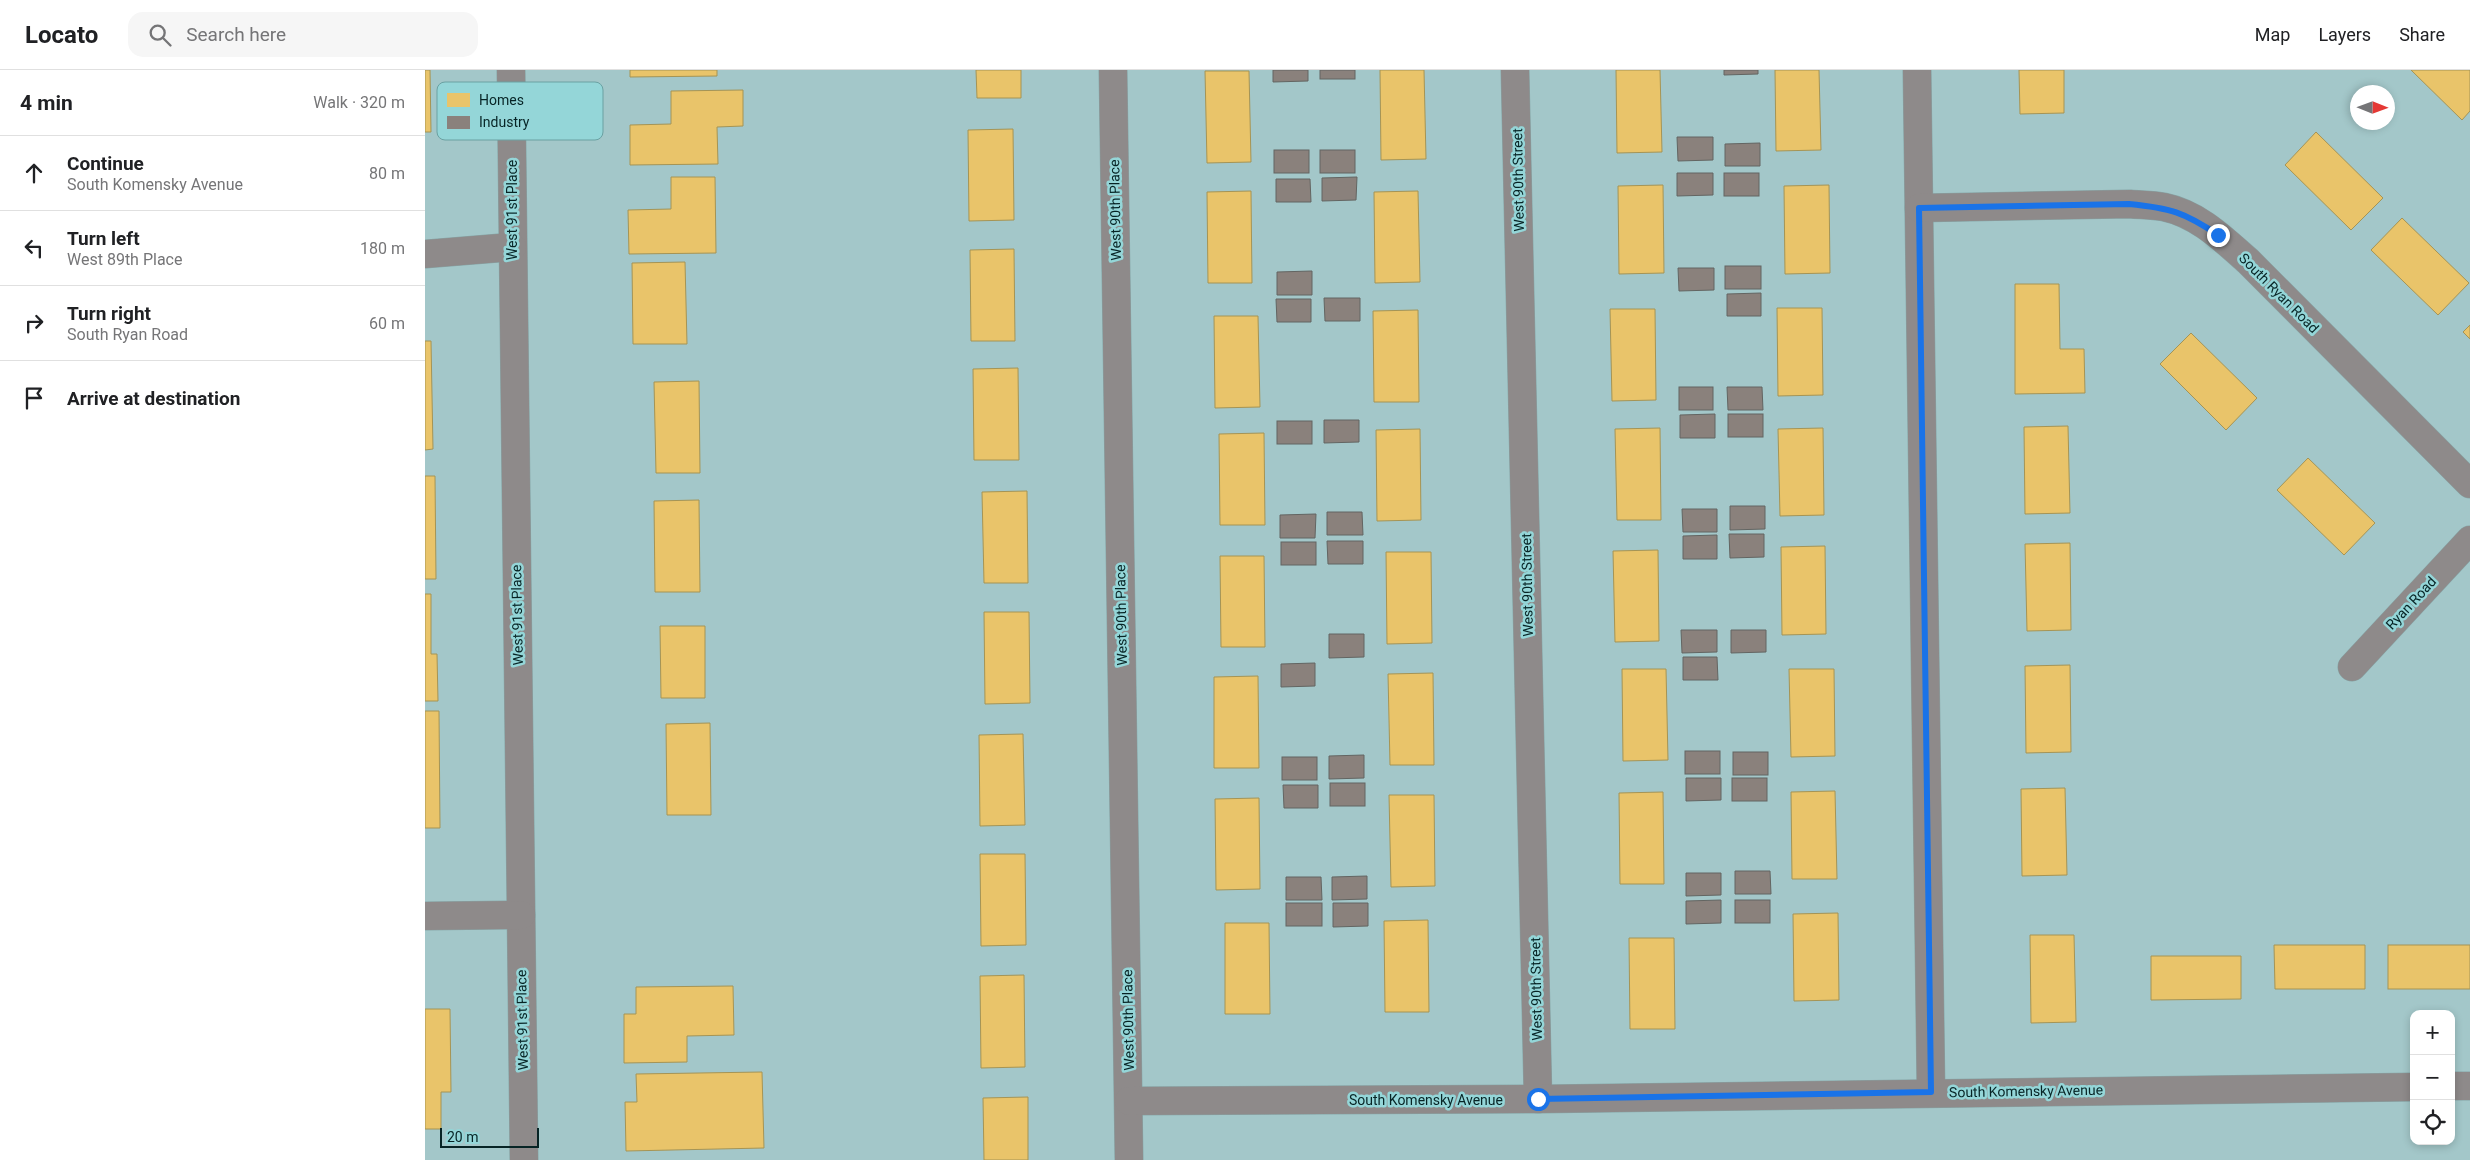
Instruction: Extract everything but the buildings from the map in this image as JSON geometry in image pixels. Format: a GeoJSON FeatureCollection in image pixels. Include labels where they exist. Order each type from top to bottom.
{"type":"FeatureCollection","features":[{"type":"Feature","properties":{"kind":"street","name":"West 90th Place"},"geometry":{"type":"LineString","coordinates":[[1113,70],[1129,1160]]}},
{"type":"Feature","properties":{"kind":"street","name":"West 90th Street"},"geometry":{"type":"LineString","coordinates":[[1515,70],[1538,1099]]}},
{"type":"Feature","properties":{"kind":"street"},"geometry":{"type":"LineString","coordinates":[[1917,70],[1931,1092]]}},
{"type":"Feature","properties":{"kind":"street","name":"West 91st Place"},"geometry":{"type":"LineString","coordinates":[[511,140],[524,1160]]}},
{"type":"Feature","properties":{"kind":"street","name":"South Ryan Road"},"geometry":{"type":"LineString","coordinates":[[1919,208],[2129,204],[2164,207],[2190,216],[2218,235],[2248,261],[2470,484]]}},
{"type":"Feature","properties":{"kind":"street"},"geometry":{"type":"LineString","coordinates":[[425,254],[512,247]]}},
{"type":"Feature","properties":{"kind":"street","name":"Ryan Road"},"geometry":{"type":"LineString","coordinates":[[2352,667],[2470,540]]}},
{"type":"Feature","properties":{"kind":"street"},"geometry":{"type":"LineString","coordinates":[[425,916],[521,915]]}},
{"type":"Feature","properties":{"kind":"street"},"geometry":{"type":"LineString","coordinates":[[2455,1086],[2470,1086]]}},
{"type":"Feature","properties":{"kind":"street","name":"South Komensky Avenue"},"geometry":{"type":"LineString","coordinates":[[1129,1101],[1538,1099],[1931,1092],[2410,1087]]}},
{"type":"Feature","properties":{"kind":"route"},"geometry":{"type":"LineString","coordinates":[[1538,1099],[1931,1092],[1919,208],[2129,204],[2164,207],[2190,216],[2218,235]]}}]}
